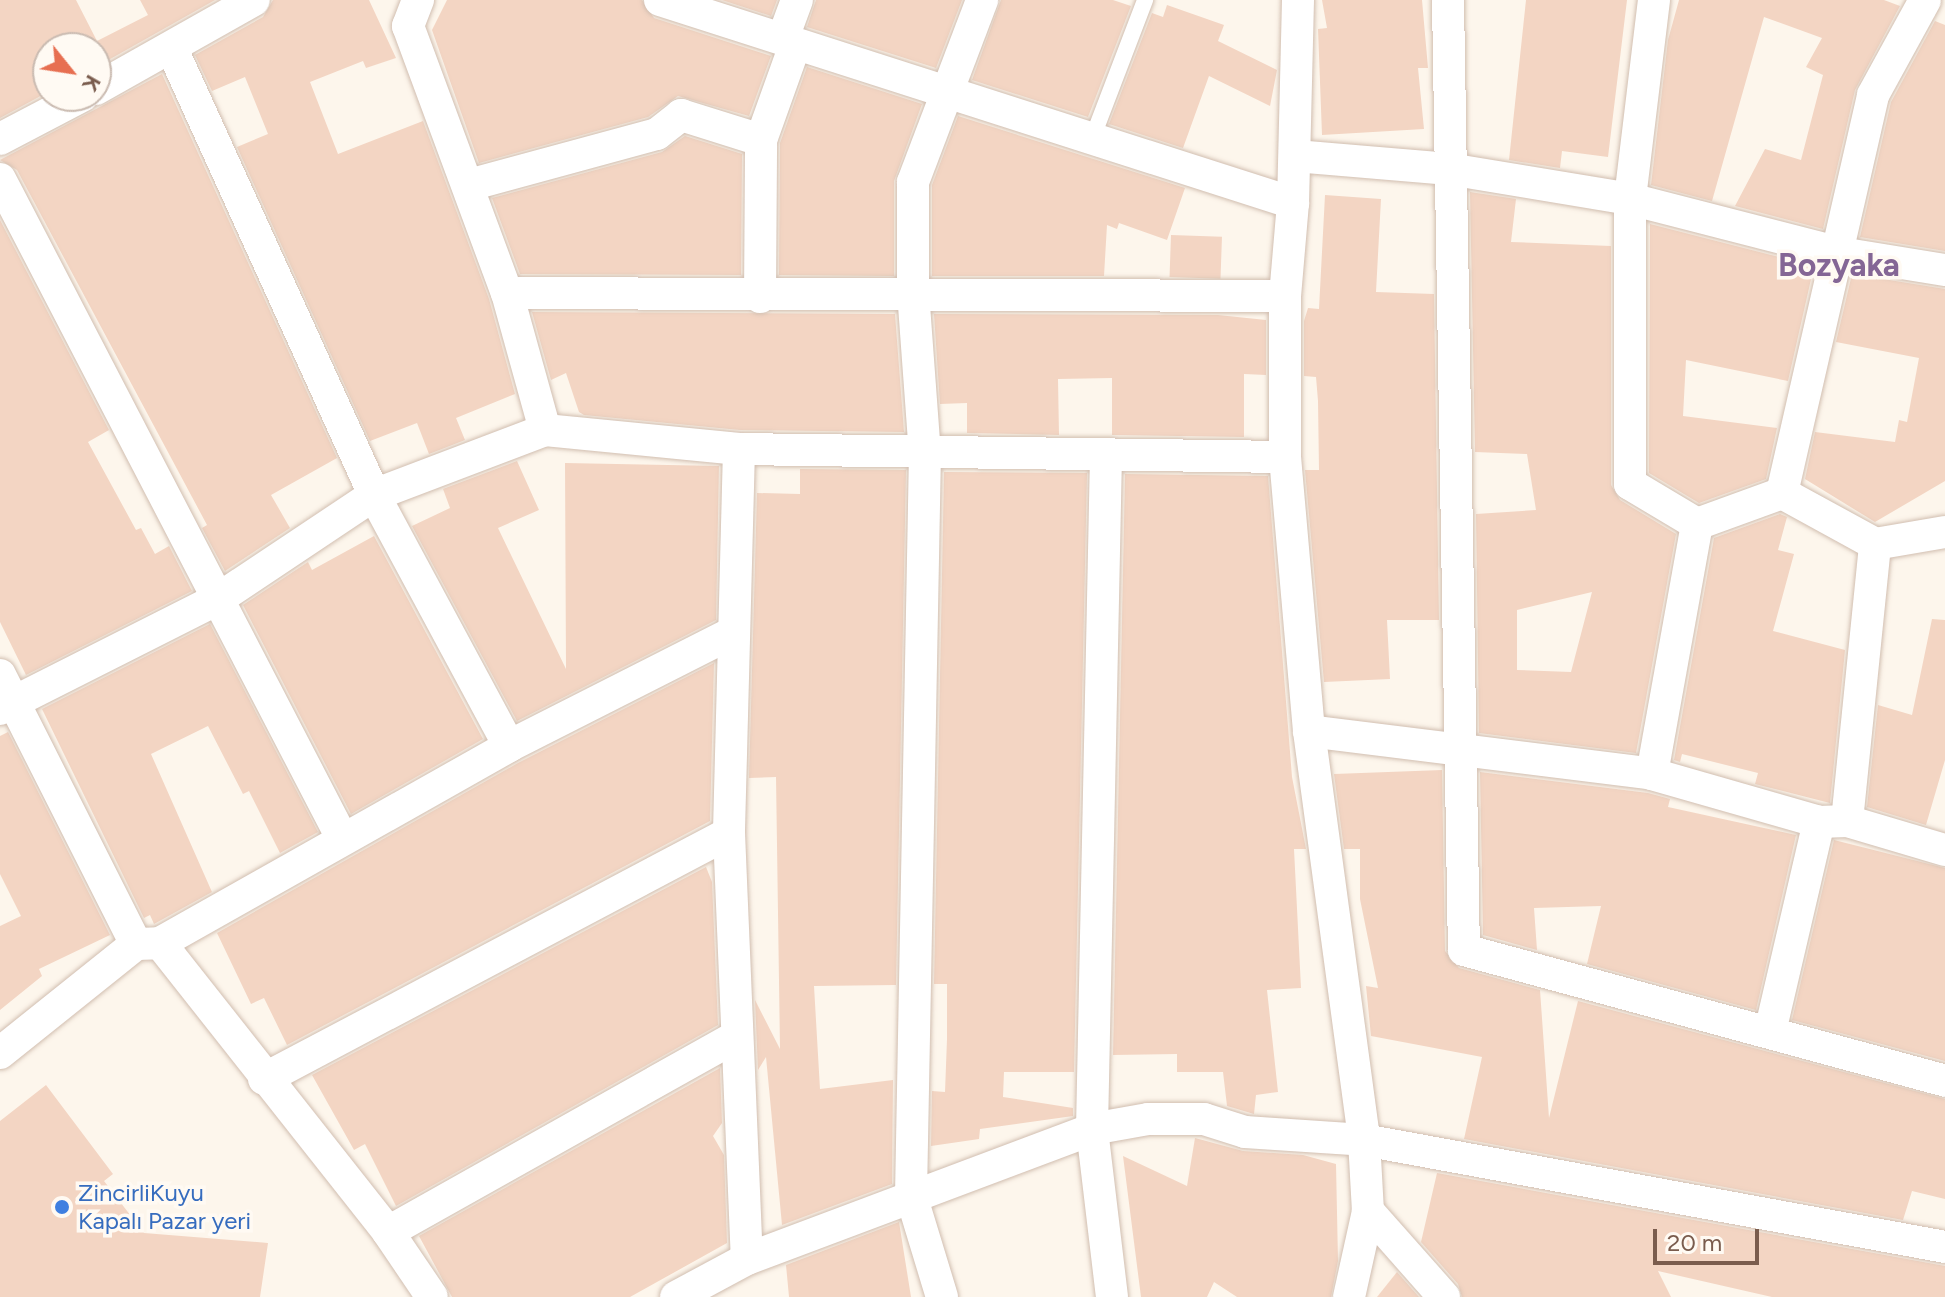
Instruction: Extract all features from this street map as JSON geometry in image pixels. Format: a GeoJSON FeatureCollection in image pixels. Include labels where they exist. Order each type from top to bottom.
{"type":"FeatureCollection","features":[{"type":"Feature","properties":{"kind":"street"},"geometry":{"type":"LineString","coordinates":[[112,81],[254,0]]}},
{"type":"Feature","properties":{"kind":"street"},"geometry":{"type":"LineString","coordinates":[[418,0],[408,26],[507,293],[545,430]]}},
{"type":"Feature","properties":{"kind":"street"},"geometry":{"type":"LineString","coordinates":[[660,0],[1293,203]]}},
{"type":"Feature","properties":{"kind":"street"},"geometry":{"type":"LineString","coordinates":[[760,297],[761,140],[789,42],[797,0]]}},
{"type":"Feature","properties":{"kind":"street"},"geometry":{"type":"LineString","coordinates":[[942,1297],[911,1195],[925,455],[913,293],[913,182],[982,0]]}},
{"type":"Feature","properties":{"kind":"street"},"geometry":{"type":"LineString","coordinates":[[1298,0],[1293,203],[1285,296],[1285,457],[1309,731],[1364,1140],[1368,1211],[1349,1297]]}},
{"type":"Feature","properties":{"kind":"street"},"geometry":{"type":"LineString","coordinates":[[1448,0],[1460,598],[1456,752],[1464,950],[1945,1081]]}},
{"type":"Feature","properties":{"kind":"street"},"geometry":{"type":"LineString","coordinates":[[1654,0],[1630,199],[1630,484],[1697,524]]}},
{"type":"Feature","properties":{"kind":"street"},"geometry":{"type":"LineString","coordinates":[[1782,493],[1840,253],[1873,95],[1925,0]]}},
{"type":"Feature","properties":{"kind":"street"},"geometry":{"type":"LineString","coordinates":[[172,49],[374,495],[509,746]]}},
{"type":"Feature","properties":{"kind":"street"},"geometry":{"type":"LineString","coordinates":[[0,139],[51,112]]}},
{"type":"Feature","properties":{"kind":"street"},"geometry":{"type":"LineString","coordinates":[[469,185],[657,134],[681,115],[761,140]]}},
{"type":"Feature","properties":{"kind":"street"},"geometry":{"type":"LineString","coordinates":[[1295,156],[1449,169],[1630,199],[1840,253],[1945,270]]}},
{"type":"Feature","properties":{"kind":"street"},"geometry":{"type":"LineString","coordinates":[[0,179],[342,838]]}},
{"type":"Feature","properties":{"kind":"street"},"geometry":{"type":"LineString","coordinates":[[507,293],[760,297],[913,293],[1285,296]]}},
{"type":"Feature","properties":{"kind":"street"},"geometry":{"type":"LineString","coordinates":[[432,1297],[388,1232],[148,943],[5,696],[218,599],[374,495],[545,430],[739,449],[925,455],[1285,457]]}},
{"type":"Feature","properties":{"kind":"street"},"geometry":{"type":"LineString","coordinates":[[739,449],[729,833],[734,1038],[747,1259]]}},
{"type":"Feature","properties":{"kind":"street"},"geometry":{"type":"LineString","coordinates":[[1106,455],[1092,1129],[1112,1297]]}},
{"type":"Feature","properties":{"kind":"street"},"geometry":{"type":"LineString","coordinates":[[1697,524],[1782,493],[1875,544],[1945,532]]}},
{"type":"Feature","properties":{"kind":"street"},"geometry":{"type":"LineString","coordinates":[[1652,774],[1697,524]]}},
{"type":"Feature","properties":{"kind":"street"},"geometry":{"type":"LineString","coordinates":[[1770,1032],[1833,821],[1875,544]]}},
{"type":"Feature","properties":{"kind":"street"},"geometry":{"type":"LineString","coordinates":[[0,1053],[148,943],[509,746],[732,633]]}},
{"type":"Feature","properties":{"kind":"street"},"geometry":{"type":"LineString","coordinates":[[1309,731],[1456,752],[1652,774],[1945,850]]}},
{"type":"Feature","properties":{"kind":"street"},"geometry":{"type":"LineString","coordinates":[[264,1079],[729,833]]}},
{"type":"Feature","properties":{"kind":"street"},"geometry":{"type":"LineString","coordinates":[[388,1232],[734,1038]]}},
{"type":"Feature","properties":{"kind":"street"},"geometry":{"type":"LineString","coordinates":[[676,1297],[747,1259],[911,1195],[1092,1129],[1148,1119],[1204,1119],[1245,1132],[1364,1140],[1945,1247]]}},
{"type":"Feature","properties":{"kind":"street"},"geometry":{"type":"LineString","coordinates":[[1368,1211],[1444,1297]]}},
{"type":"Feature","properties":{"kind":"lane"},"geometry":{"type":"LineString","coordinates":[[1092,139],[1145,0]]}},
{"type":"Feature","properties":{"kind":"building"},"geometry":{"type":"Polygon","coordinates":[[[0,0],[76,0],[92,32],[32,32],[32,101],[0,118],[0,0]]]}},
{"type":"Feature","properties":{"kind":"building"},"geometry":{"type":"Polygon","coordinates":[[[140,0],[215,0],[112,58],[112,33],[148,15],[140,0]]]}},
{"type":"Feature","properties":{"kind":"building"},"geometry":{"type":"Polygon","coordinates":[[[273,0],[369,0],[396,58],[366,68],[363,61],[310,82],[338,154],[423,121],[489,299],[515,394],[456,418],[465,440],[429,454],[417,423],[370,441],[237,147],[268,134],[245,77],[212,91],[195,55],[263,17],[273,0]]]}},
{"type":"Feature","properties":{"kind":"building"},"geometry":{"type":"Polygon","coordinates":[[[447,0],[642,0],[654,18],[771,56],[749,116],[678,96],[648,117],[479,163],[432,30],[447,0]]]}},
{"type":"Feature","properties":{"kind":"building"},"geometry":{"type":"Polygon","coordinates":[[[722,0],[777,0],[771,16],[722,0]]]}},
{"type":"Feature","properties":{"kind":"building"},"geometry":{"type":"Polygon","coordinates":[[[816,0],[962,0],[936,68],[807,27],[816,0]]]}},
{"type":"Feature","properties":{"kind":"building"},"geometry":{"type":"Polygon","coordinates":[[[1001,0],[1113,0],[1131,6],[1088,117],[972,80],[1001,0]]]}},
{"type":"Feature","properties":{"kind":"building"},"geometry":{"type":"Polygon","coordinates":[[[1322,0],[1422,0],[1428,68],[1418,68],[1424,129],[1322,135],[1318,29],[1327,28],[1322,0]]]}},
{"type":"Feature","properties":{"kind":"building"},"geometry":{"type":"Polygon","coordinates":[[[1526,0],[1627,0],[1608,157],[1562,151],[1560,168],[1509,160],[1526,0]]]}},
{"type":"Feature","properties":{"kind":"building"},"geometry":{"type":"Polygon","coordinates":[[[1679,0],[1884,0],[1900,6],[1855,90],[1823,229],[1735,206],[1765,149],[1801,160],[1823,75],[1806,67],[1822,38],[1764,17],[1712,201],[1651,185],[1668,40],[1679,0]]]}},
{"type":"Feature","properties":{"kind":"building"},"geometry":{"type":"Polygon","coordinates":[[[1167,5],[1224,25],[1218,41],[1277,70],[1270,106],[1209,76],[1183,148],[1109,124],[1152,13],[1163,17],[1167,5]]]}},
{"type":"Feature","properties":{"kind":"building"},"geometry":{"type":"Polygon","coordinates":[[[1935,21],[1945,25],[1945,251],[1860,237],[1891,102],[1935,21]]]}},
{"type":"Feature","properties":{"kind":"building"},"geometry":{"type":"Polygon","coordinates":[[[807,67],[922,104],[894,181],[894,276],[779,275],[780,143],[807,67]]]}},
{"type":"Feature","properties":{"kind":"building"},"geometry":{"type":"Polygon","coordinates":[[[162,74],[337,458],[271,495],[290,528],[225,571],[202,528],[207,525],[17,170],[0,160],[90,112],[112,112],[112,101],[162,74]]]}},
{"type":"Feature","properties":{"kind":"building"},"geometry":{"type":"Polygon","coordinates":[[[958,116],[1185,188],[1167,240],[1119,223],[1117,229],[1107,225],[1104,276],[932,276],[932,185],[958,116]]]}},
{"type":"Feature","properties":{"kind":"building"},"geometry":{"type":"Polygon","coordinates":[[[685,136],[742,154],[741,275],[520,274],[492,198],[662,152],[685,136]]]}},
{"type":"Feature","properties":{"kind":"building"},"geometry":{"type":"Polygon","coordinates":[[[1470,192],[1516,199],[1511,242],[1611,246],[1611,485],[1620,500],[1676,534],[1636,753],[1479,733],[1476,514],[1536,510],[1527,454],[1475,452],[1470,192]],[[1592,592],[1517,610],[1517,670],[1571,672],[1592,592]]]}},
{"type":"Feature","properties":{"kind":"building"},"geometry":{"type":"Polygon","coordinates":[[[1325,195],[1381,199],[1376,292],[1434,294],[1439,620],[1387,620],[1390,679],[1324,682],[1305,470],[1319,470],[1318,401],[1316,377],[1304,376],[1304,321],[1308,308],[1319,309],[1325,195]]]}},
{"type":"Feature","properties":{"kind":"building"},"geometry":{"type":"Polygon","coordinates":[[[0,220],[109,430],[88,442],[136,530],[141,528],[155,554],[169,546],[192,591],[26,675],[0,622],[0,220]]]}},
{"type":"Feature","properties":{"kind":"building"},"geometry":{"type":"Polygon","coordinates":[[[1650,224],[1814,266],[1788,381],[1686,360],[1683,416],[1777,428],[1766,479],[1699,503],[1649,473],[1650,224]]]}},
{"type":"Feature","properties":{"kind":"building"},"geometry":{"type":"Polygon","coordinates":[[[1171,235],[1222,237],[1221,279],[1170,277],[1171,235]]]}},
{"type":"Feature","properties":{"kind":"building"},"geometry":{"type":"Polygon","coordinates":[[[1852,274],[1945,289],[1945,481],[1875,522],[1805,479],[1815,432],[1895,442],[1899,420],[1907,422],[1919,358],[1836,342],[1852,274]]]}},
{"type":"Feature","properties":{"kind":"building"},"geometry":{"type":"Polygon","coordinates":[[[532,312],[895,314],[904,432],[740,430],[584,415],[579,412],[566,373],[551,380],[532,312]]]}},
{"type":"Feature","properties":{"kind":"building"},"geometry":{"type":"Polygon","coordinates":[[[934,314],[1218,315],[1266,320],[1266,375],[1244,374],[1244,437],[1112,435],[1112,378],[1058,379],[1059,435],[967,433],[967,403],[940,404],[934,314]]]}},
{"type":"Feature","properties":{"kind":"building"},"geometry":{"type":"Polygon","coordinates":[[[517,461],[539,510],[498,528],[566,669],[565,463],[719,466],[716,620],[517,721],[412,526],[450,508],[443,489],[517,461]]]}},
{"type":"Feature","properties":{"kind":"building"},"geometry":{"type":"Polygon","coordinates":[[[800,469],[906,470],[896,985],[814,986],[820,1089],[893,1080],[892,1184],[782,1225],[766,1057],[758,1070],[755,1000],[780,1049],[776,777],[749,778],[757,493],[800,494],[800,469]]]}},
{"type":"Feature","properties":{"kind":"building"},"geometry":{"type":"Polygon","coordinates":[[[944,472],[1087,473],[1074,1072],[1004,1072],[1003,1097],[1073,1108],[1073,1116],[980,1129],[979,1139],[931,1146],[932,1091],[945,1092],[947,1039],[947,984],[934,984],[944,472]]]}},
{"type":"Feature","properties":{"kind":"building"},"geometry":{"type":"Polygon","coordinates":[[[1125,474],[1268,476],[1292,777],[1306,849],[1294,849],[1301,988],[1267,990],[1278,1092],[1256,1095],[1254,1114],[1227,1106],[1223,1072],[1177,1072],[1177,1054],[1113,1055],[1125,474]]]}},
{"type":"Feature","properties":{"kind":"building"},"geometry":{"type":"Polygon","coordinates":[[[1780,514],[1787,517],[1778,550],[1794,554],[1773,631],[1845,650],[1830,803],[1755,784],[1758,773],[1682,754],[1680,762],[1674,760],[1714,538],[1780,514]]]}},
{"type":"Feature","properties":{"kind":"building"},"geometry":{"type":"Polygon","coordinates":[[[374,536],[483,739],[351,814],[243,605],[308,562],[312,570],[374,536]]]}},
{"type":"Feature","properties":{"kind":"building"},"geometry":{"type":"Polygon","coordinates":[[[1932,619],[1945,620],[1945,760],[1926,825],[1867,807],[1878,705],[1912,715],[1932,619]]]}},
{"type":"Feature","properties":{"kind":"building"},"geometry":{"type":"Polygon","coordinates":[[[210,624],[318,832],[280,853],[249,791],[243,794],[208,726],[151,754],[212,892],[154,924],[150,915],[144,918],[42,709],[210,624]]]}},
{"type":"Feature","properties":{"kind":"building"},"geometry":{"type":"Polygon","coordinates":[[[714,663],[710,821],[287,1045],[264,998],[251,1004],[217,933],[518,763],[714,663]]]}},
{"type":"Feature","properties":{"kind":"building"},"geometry":{"type":"Polygon","coordinates":[[[8,732],[110,935],[39,969],[42,976],[0,1010],[0,926],[21,916],[0,874],[0,736],[8,732]]]}},
{"type":"Feature","properties":{"kind":"building"},"geometry":{"type":"Polygon","coordinates":[[[1442,770],[1445,951],[1459,968],[1540,990],[1549,1118],[1578,1001],[1945,1099],[1945,1199],[1912,1191],[1903,1220],[1464,1139],[1482,1057],[1371,1036],[1366,986],[1378,988],[1360,899],[1360,849],[1344,849],[1334,774],[1442,770]]]}},
{"type":"Feature","properties":{"kind":"building"},"geometry":{"type":"Polygon","coordinates":[[[1480,772],[1648,793],[1670,799],[1668,807],[1796,835],[1756,1010],[1587,964],[1601,906],[1534,908],[1537,950],[1483,935],[1480,772]]]}},
{"type":"Feature","properties":{"kind":"building"},"geometry":{"type":"Polygon","coordinates":[[[1834,840],[1945,868],[1945,1061],[1792,1020],[1834,840]]]}},
{"type":"Feature","properties":{"kind":"building"},"geometry":{"type":"Polygon","coordinates":[[[706,867],[712,882],[718,1025],[396,1206],[365,1144],[354,1150],[312,1075],[706,867]]]}},
{"type":"Feature","properties":{"kind":"building"},"geometry":{"type":"Polygon","coordinates":[[[720,1068],[722,1123],[713,1136],[724,1155],[727,1243],[630,1297],[452,1297],[419,1236],[720,1068]]]}},
{"type":"Feature","properties":{"kind":"building","name":"ZincirliKuyu Kapalı Pazar yeri"},"geometry":{"type":"Polygon","coordinates":[[[46,1085],[113,1174],[104,1181],[144,1233],[268,1243],[260,1297],[0,1297],[0,1121],[46,1085]]]}},
{"type":"Feature","properties":{"kind":"building"},"geometry":{"type":"Polygon","coordinates":[[[1195,1138],[1243,1151],[1303,1155],[1336,1164],[1338,1261],[1331,1297],[1237,1297],[1214,1282],[1207,1297],[1141,1297],[1123,1156],[1187,1186],[1195,1138]]]}},
{"type":"Feature","properties":{"kind":"building"},"geometry":{"type":"Polygon","coordinates":[[[1437,1173],[1945,1266],[1945,1297],[1772,1297],[1658,1271],[1671,1297],[1462,1297],[1458,1284],[1421,1242],[1437,1173]]]}},
{"type":"Feature","properties":{"kind":"building"},"geometry":{"type":"Polygon","coordinates":[[[899,1222],[911,1297],[789,1297],[786,1265],[899,1222]]]}},
{"type":"Feature","properties":{"kind":"building"},"geometry":{"type":"Polygon","coordinates":[[[1397,1272],[1419,1297],[1377,1297],[1397,1272]]]}},
{"type":"Feature","properties":{"kind":"place","name":"ZincirliKuyu Kapalı Pazar yeri"},"geometry":{"type":"Point","coordinates":[62,1207]}},
{"type":"Feature","properties":{"kind":"district","name":"Bozyaka"},"geometry":{"type":"Point","coordinates":[1839,265]}}]}
